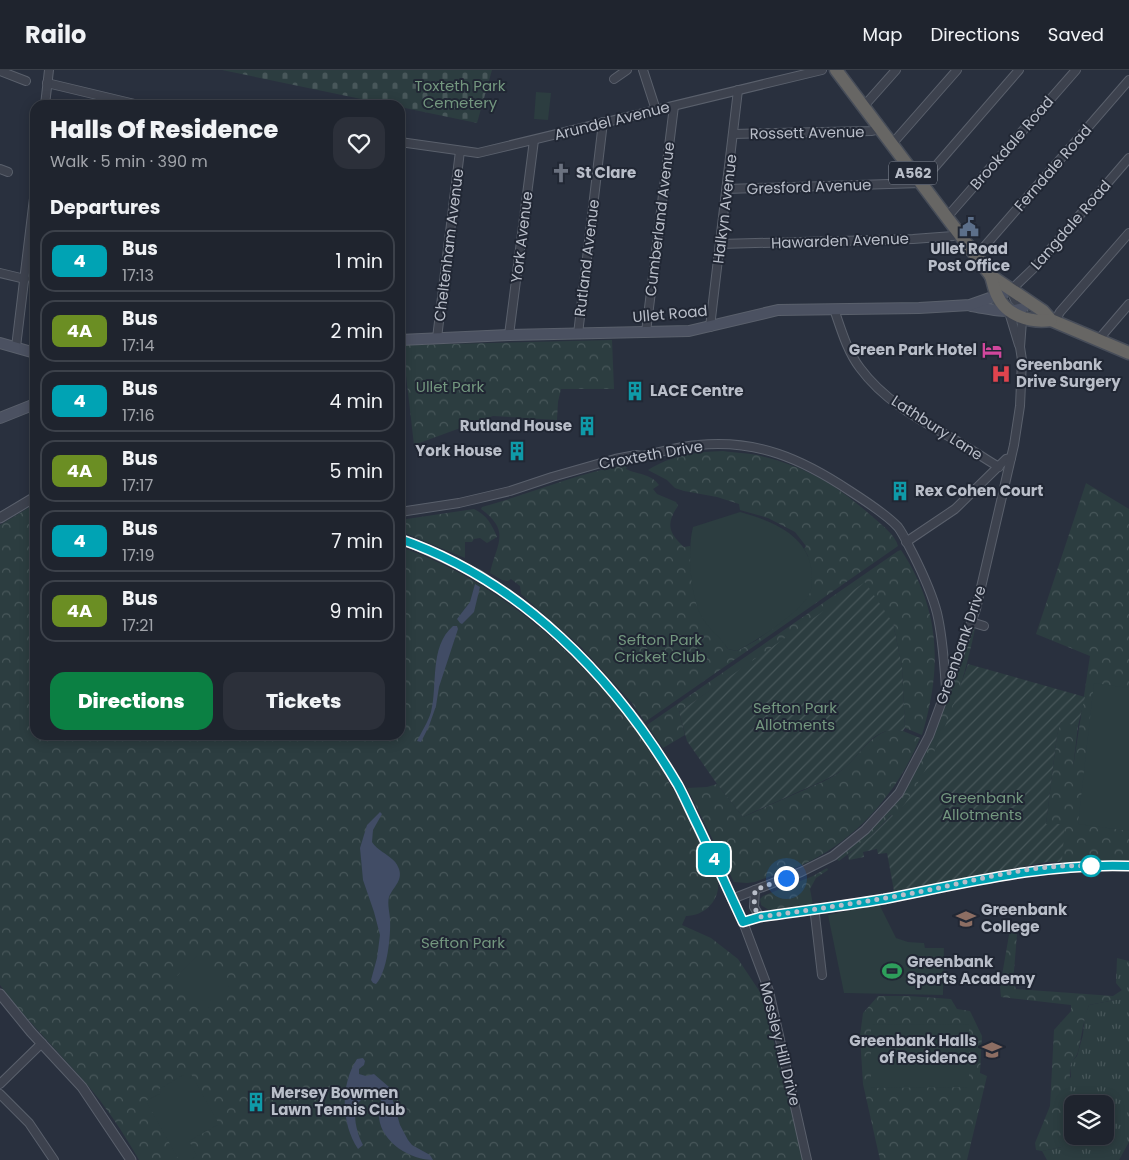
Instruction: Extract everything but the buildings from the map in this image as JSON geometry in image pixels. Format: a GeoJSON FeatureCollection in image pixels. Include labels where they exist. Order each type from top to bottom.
{"type":"FeatureCollection","features":[{"type":"Feature","properties":{"kind":"highway","name":"A562"},"geometry":{"type":"LineString","coordinates":[[837,70],[977,255],[991,276],[997,296],[1009,312],[1023,313],[1040,321],[1053,320]]}},
{"type":"Feature","properties":{"kind":"highway","name":"A562"},"geometry":{"type":"LineString","coordinates":[[991,276],[1043,311],[1053,320],[1129,353]]}},
{"type":"Feature","properties":{"kind":"main road","name":"Ullet Road"},"geometry":{"type":"LineString","coordinates":[[405,340],[509,335],[690,331],[778,310],[919,308],[970,305],[1011,290]]}},
{"type":"Feature","properties":{"kind":"main road","name":"Ullet Road"},"geometry":{"type":"LineString","coordinates":[[970,305],[998,312],[1009,312]]}},
{"type":"Feature","properties":{"kind":"main road"},"geometry":{"type":"LineString","coordinates":[[0,343],[30,351]]}},
{"type":"Feature","properties":{"kind":"main road"},"geometry":{"type":"LineString","coordinates":[[0,418],[30,406]]}},
{"type":"Feature","properties":{"kind":"street"},"geometry":{"type":"LineString","coordinates":[[45,100],[49,70]]}},
{"type":"Feature","properties":{"kind":"street"},"geometry":{"type":"LineString","coordinates":[[614,79],[627,70]]}},
{"type":"Feature","properties":{"kind":"street"},"geometry":{"type":"LineString","coordinates":[[643,70],[656,110]]}},
{"type":"Feature","properties":{"kind":"street","name":"Arundel Avenue"},"geometry":{"type":"LineString","coordinates":[[405,143],[478,153],[822,70]]}},
{"type":"Feature","properties":{"kind":"street"},"geometry":{"type":"LineString","coordinates":[[864,106],[896,70]]}},
{"type":"Feature","properties":{"kind":"street"},"geometry":{"type":"LineString","coordinates":[[892,144],[957,70]]}},
{"type":"Feature","properties":{"kind":"street"},"geometry":{"type":"LineString","coordinates":[[921,183],[1019,70]]}},
{"type":"Feature","properties":{"kind":"street","name":"Brookdale Road"},"geometry":{"type":"LineString","coordinates":[[948,216],[1076,70]]}},
{"type":"Feature","properties":{"kind":"street"},"geometry":{"type":"LineString","coordinates":[[0,71],[26,81]]}},
{"type":"Feature","properties":{"kind":"street","name":"Ferndale Road"},"geometry":{"type":"LineString","coordinates":[[977,255],[1129,80]]}},
{"type":"Feature","properties":{"kind":"street"},"geometry":{"type":"LineString","coordinates":[[47,84],[117,100]]}},
{"type":"Feature","properties":{"kind":"street","name":"Halkyn Avenue"},"geometry":{"type":"LineString","coordinates":[[710,327],[738,90]]}},
{"type":"Feature","properties":{"kind":"street","name":"Cumberland Avenue"},"geometry":{"type":"LineString","coordinates":[[646,332],[674,106]]}},
{"type":"Feature","properties":{"kind":"street","name":"Rutland Avenue"},"geometry":{"type":"LineString","coordinates":[[578,334],[603,122]]}},
{"type":"Feature","properties":{"kind":"street","name":"Rossett Avenue"},"geometry":{"type":"LineString","coordinates":[[733,134],[871,132],[880,129]]}},
{"type":"Feature","properties":{"kind":"street","name":"York Avenue"},"geometry":{"type":"LineString","coordinates":[[509,335],[534,140]]}},
{"type":"Feature","properties":{"kind":"street","name":"Cheltenham Avenue"},"geometry":{"type":"LineString","coordinates":[[437,338],[460,150]]}},
{"type":"Feature","properties":{"kind":"street","name":"Langdale Road"},"geometry":{"type":"LineString","coordinates":[[1011,290],[1035,267],[1129,158]]}},
{"type":"Feature","properties":{"kind":"street"},"geometry":{"type":"LineString","coordinates":[[0,169],[8,172]]}},
{"type":"Feature","properties":{"kind":"street","name":"Gresford Avenue"},"geometry":{"type":"LineString","coordinates":[[727,189],[921,183]]}},
{"type":"Feature","properties":{"kind":"street","name":"Hawarden Avenue"},"geometry":{"type":"LineString","coordinates":[[720,244],[913,239],[953,236],[959,233]]}},
{"type":"Feature","properties":{"kind":"street"},"geometry":{"type":"LineString","coordinates":[[1053,320],[1129,233]]}},
{"type":"Feature","properties":{"kind":"street"},"geometry":{"type":"LineString","coordinates":[[16,347],[30,234]]}},
{"type":"Feature","properties":{"kind":"street"},"geometry":{"type":"LineString","coordinates":[[0,274],[25,279]]}},
{"type":"Feature","properties":{"kind":"street"},"geometry":{"type":"LineString","coordinates":[[1011,290],[1023,313]]}},
{"type":"Feature","properties":{"kind":"street"},"geometry":{"type":"LineString","coordinates":[[1099,339],[1129,304]]}},
{"type":"Feature","properties":{"kind":"street","name":"Lathbury Lane"},"geometry":{"type":"LineString","coordinates":[[834,309],[843,336],[851,352],[860,368],[878,388],[905,411],[999,466]]}},
{"type":"Feature","properties":{"kind":"street"},"geometry":{"type":"LineString","coordinates":[[1009,312],[1020,347]]}},
{"type":"Feature","properties":{"kind":"street","name":"Greenbank Drive"},"geometry":{"type":"LineString","coordinates":[[732,900],[801,872],[833,856],[865,830],[899,793],[929,736],[971,622],[994,535],[1020,406],[1022,360],[1020,347],[1023,313]]}},
{"type":"Feature","properties":{"kind":"street","name":"Croxteth Drive"},"geometry":{"type":"LineString","coordinates":[[405,511],[450,505],[510,491],[552,476],[636,454],[642,456],[699,444],[728,444],[774,452],[810,465],[866,502],[898,528],[922,571],[937,612],[946,690]]}},
{"type":"Feature","properties":{"kind":"street"},"geometry":{"type":"LineString","coordinates":[[906,542],[955,509],[1006,459],[1011,458]]}},
{"type":"Feature","properties":{"kind":"street"},"geometry":{"type":"LineString","coordinates":[[0,518],[30,500]]}},
{"type":"Feature","properties":{"kind":"street","name":"Mossley Hill Drive"},"geometry":{"type":"LineString","coordinates":[[405,542],[469,570],[508,594],[568,645],[607,685],[639,724],[678,786],[743,922],[769,991],[807,1160]]}},
{"type":"Feature","properties":{"kind":"street"},"geometry":{"type":"LineString","coordinates":[[971,622],[984,626]]}},
{"type":"Feature","properties":{"kind":"street"},"geometry":{"type":"LineString","coordinates":[[743,922],[760,917],[866,902],[1016,872],[1060,867],[1129,866]]}},
{"type":"Feature","properties":{"kind":"street"},"geometry":{"type":"LineString","coordinates":[[755,890],[754,907],[760,917]]}},
{"type":"Feature","properties":{"kind":"street"},"geometry":{"type":"LineString","coordinates":[[815,916],[822,974]]}},
{"type":"Feature","properties":{"kind":"street"},"geometry":{"type":"LineString","coordinates":[[0,994],[82,1087],[131,1160]]}},
{"type":"Feature","properties":{"kind":"street"},"geometry":{"type":"LineString","coordinates":[[0,1084],[42,1043]]}},
{"type":"Feature","properties":{"kind":"street"},"geometry":{"type":"LineString","coordinates":[[0,1094],[29,1123],[54,1160]]}},
{"type":"Feature","properties":{"kind":"green space","name":"Toxteth Park Cemetery"},"geometry":{"type":"Polygon","coordinates":[[[222,70],[492,70],[477,123],[405,108],[405,100],[366,100],[222,70]]]}},
{"type":"Feature","properties":{"kind":"green space"},"geometry":{"type":"Polygon","coordinates":[[[536,92],[551,93],[548,120],[534,119],[536,92]]]}},
{"type":"Feature","properties":{"kind":"green space","name":"Ullet Park"},"geometry":{"type":"Polygon","coordinates":[[[612,340],[614,389],[561,389],[557,420],[493,416],[414,445],[405,366],[405,347],[407,345],[612,340]]]}},
{"type":"Feature","properties":{"kind":"green space"},"geometry":{"type":"Polygon","coordinates":[[[723,451],[755,455],[781,462],[797,467],[824,480],[849,497],[881,524],[892,535],[898,546],[645,722],[632,703],[581,647],[521,594],[520,586],[511,579],[508,581],[502,580],[490,573],[498,546],[499,532],[491,517],[481,509],[482,507],[570,479],[624,465],[630,471],[652,478],[659,485],[653,489],[657,494],[676,502],[678,506],[670,523],[670,528],[684,547],[690,546],[690,551],[726,646],[728,649],[737,651],[757,640],[786,618],[808,556],[804,549],[806,546],[795,532],[768,518],[740,510],[739,504],[675,488],[667,480],[648,470],[684,455],[723,451]]]}},
{"type":"Feature","properties":{"kind":"green space"},"geometry":{"type":"Polygon","coordinates":[[[1086,483],[1129,509],[1129,866],[1060,867],[1064,824],[1046,824],[1057,735],[1061,721],[1078,726],[1073,768],[1090,656],[1036,634],[1086,483]]]}},
{"type":"Feature","properties":{"kind":"green space","name":"Sefton Park"},"geometry":{"type":"Polygon","coordinates":[[[30,507],[30,740],[405,740],[405,549],[466,576],[526,616],[579,664],[627,718],[653,755],[687,815],[718,879],[718,886],[711,905],[700,913],[686,916],[682,925],[711,938],[738,959],[760,992],[803,1146],[805,1160],[139,1160],[120,1129],[84,1081],[0,985],[0,525],[30,507]]]}},
{"type":"Feature","properties":{"kind":"green space"},"geometry":{"type":"Polygon","coordinates":[[[474,509],[488,521],[497,537],[487,543],[480,538],[474,539],[472,542],[465,542],[465,558],[405,533],[405,519],[474,509]]]}},
{"type":"Feature","properties":{"kind":"green space","name":"Sefton Park Cricket Club"},"geometry":{"type":"Polygon","coordinates":[[[740,512],[765,520],[788,532],[805,550],[810,562],[812,579],[809,596],[801,606],[765,634],[737,651],[728,649],[703,619],[695,599],[691,574],[690,548],[693,527],[740,512]]]}},
{"type":"Feature","properties":{"kind":"green space"},"geometry":{"type":"Polygon","coordinates":[[[901,550],[914,572],[924,595],[934,640],[933,686],[922,735],[905,728],[902,667],[893,623],[808,623],[679,712],[685,735],[663,748],[647,725],[901,550]]]}},
{"type":"Feature","properties":{"kind":"green space","name":"Sefton Park Allotments"},"geometry":{"type":"Polygon","coordinates":[[[865,582],[893,623],[902,667],[905,728],[903,731],[892,730],[875,736],[842,770],[743,817],[687,741],[679,712],[865,582]]]}},
{"type":"Feature","properties":{"kind":"green space"},"geometry":{"type":"Polygon","coordinates":[[[971,622],[976,624],[956,701],[924,774],[895,818],[891,815],[868,839],[839,861],[833,856],[899,793],[918,757],[971,622]]]}},
{"type":"Feature","properties":{"kind":"green space","name":"Greenbank Allotments"},"geometry":{"type":"Polygon","coordinates":[[[968,664],[1085,697],[1078,726],[1061,722],[1057,735],[1046,824],[1065,824],[1062,860],[894,891],[887,853],[878,854],[877,849],[863,852],[864,857],[849,860],[848,855],[892,815],[895,817],[908,799],[938,744],[968,664]]]}},
{"type":"Feature","properties":{"kind":"green space"},"geometry":{"type":"Polygon","coordinates":[[[1094,683],[1129,688],[1129,831],[1078,824],[1094,683]]]}},
{"type":"Feature","properties":{"kind":"green space"},"geometry":{"type":"Polygon","coordinates":[[[892,729],[920,738],[911,758],[887,796],[857,829],[822,855],[802,865],[755,882],[734,882],[687,788],[707,787],[717,784],[743,817],[833,776],[849,764],[870,741],[883,732],[892,729]]]}},
{"type":"Feature","properties":{"kind":"green space"},"geometry":{"type":"Polygon","coordinates":[[[827,868],[828,870],[816,878],[810,889],[813,905],[769,910],[761,905],[760,899],[763,896],[813,876],[827,868]]]}},
{"type":"Feature","properties":{"kind":"green space","name":"Greenbank Sports Academy"},"geometry":{"type":"Polygon","coordinates":[[[879,904],[896,938],[908,942],[924,943],[925,948],[944,948],[943,995],[844,993],[828,915],[879,904]]]}},
{"type":"Feature","properties":{"kind":"green space"},"geometry":{"type":"Polygon","coordinates":[[[1018,923],[1013,982],[1016,989],[1113,996],[1122,990],[1126,994],[1120,999],[1089,1005],[1078,1052],[1070,1066],[1070,1095],[1064,1095],[1064,1143],[1062,1147],[1042,1151],[1036,1150],[1035,1143],[1050,1106],[1054,1030],[1071,1011],[1071,1005],[1001,997],[1000,987],[1010,929],[1013,924],[1018,923]]]}},
{"type":"Feature","properties":{"kind":"green space"},"geometry":{"type":"Polygon","coordinates":[[[197,956],[229,986],[208,1008],[176,977],[197,956]]]}},
{"type":"Feature","properties":{"kind":"green space"},"geometry":{"type":"Polygon","coordinates":[[[1117,958],[1129,961],[1129,1142],[1119,1160],[1047,1160],[1042,1151],[1062,1147],[1064,1128],[1064,1145],[1114,1145],[1114,1095],[1067,1095],[1069,1079],[1071,1077],[1070,1066],[1077,1056],[1083,1035],[1085,1015],[1089,1005],[1120,999],[1125,994],[1116,983],[1117,958]]]}},
{"type":"Feature","properties":{"kind":"green space"},"geometry":{"type":"Polygon","coordinates":[[[878,996],[951,999],[957,1009],[970,1011],[982,1036],[980,1073],[987,1076],[967,1160],[880,1160],[863,1084],[860,1036],[863,1013],[878,996]]]}},
{"type":"Feature","properties":{"kind":"green space"},"geometry":{"type":"Polygon","coordinates":[[[969,1024],[969,1087],[871,1088],[871,1025],[969,1024]]]}},
{"type":"Feature","properties":{"kind":"green space"},"geometry":{"type":"Polygon","coordinates":[[[185,1074],[191,1074],[219,1124],[189,1141],[197,1156],[190,1160],[179,1160],[146,1101],[161,1093],[159,1089],[185,1074]]]}},
{"type":"Feature","properties":{"kind":"water"},"geometry":{"type":"Polygon","coordinates":[[[475,584],[480,587],[474,612],[462,624],[457,619],[470,602],[475,584]]]}},
{"type":"Feature","properties":{"kind":"water"},"geometry":{"type":"Polygon","coordinates":[[[453,626],[457,626],[458,629],[439,687],[436,706],[421,742],[417,741],[431,712],[437,655],[440,644],[453,626]]]}},
{"type":"Feature","properties":{"kind":"water"},"geometry":{"type":"Polygon","coordinates":[[[380,812],[382,814],[373,830],[372,842],[394,861],[399,869],[400,877],[389,897],[390,927],[388,954],[383,972],[376,984],[371,980],[377,958],[380,935],[363,880],[360,848],[367,825],[380,812]]]}},
{"type":"Feature","properties":{"kind":"water"},"geometry":{"type":"Polygon","coordinates":[[[363,1058],[365,1061],[364,1065],[359,1069],[359,1074],[366,1076],[374,1074],[389,1087],[400,1125],[408,1140],[412,1145],[430,1155],[433,1160],[416,1157],[392,1142],[381,1127],[379,1113],[381,1099],[373,1094],[365,1097],[356,1108],[356,1123],[363,1145],[358,1149],[348,1128],[345,1092],[351,1069],[357,1059],[363,1058]]]}},
{"type":"Feature","properties":{"kind":"bus line","name":"4"},"geometry":{"type":"LineString","coordinates":[[405,541],[478,574],[508,594],[564,641],[607,685],[639,724],[678,786],[743,922],[760,917],[826,909],[1016,872],[1060,867],[1129,866]]}},
{"type":"Feature","properties":{"kind":"place","name":"St Clare"},"geometry":{"type":"Point","coordinates":[561,173]}},
{"type":"Feature","properties":{"kind":"place","name":"Ullet Road Post Office"},"geometry":{"type":"Point","coordinates":[969,227]}},
{"type":"Feature","properties":{"kind":"place","name":"Green Park Hotel"},"geometry":{"type":"Point","coordinates":[992,350]}},
{"type":"Feature","properties":{"kind":"place","name":"Greenbank Drive Surgery"},"geometry":{"type":"Point","coordinates":[1001,374]}},
{"type":"Feature","properties":{"kind":"place","name":"LACE Centre"},"geometry":{"type":"Point","coordinates":[635,391]}},
{"type":"Feature","properties":{"kind":"place","name":"Rutland House"},"geometry":{"type":"Point","coordinates":[587,426]}},
{"type":"Feature","properties":{"kind":"place","name":"York House"},"geometry":{"type":"Point","coordinates":[517,451]}},
{"type":"Feature","properties":{"kind":"place","name":"Rex Cohen Court"},"geometry":{"type":"Point","coordinates":[900,491]}},
{"type":"Feature","properties":{"kind":"place","name":"Greenbank College"},"geometry":{"type":"Point","coordinates":[966,919]}},
{"type":"Feature","properties":{"kind":"place","name":"Greenbank Sports Academy"},"geometry":{"type":"Point","coordinates":[892,971]}},
{"type":"Feature","properties":{"kind":"place","name":"Greenbank Halls of Residence"},"geometry":{"type":"Point","coordinates":[992,1050]}},
{"type":"Feature","properties":{"kind":"place","name":"Mersey Bowmen Lawn Tennis Club"},"geometry":{"type":"Point","coordinates":[256,1102]}},
{"type":"Feature","properties":{"kind":"route"},"geometry":{"type":"LineString","coordinates":[[786,878],[755,890],[754,907],[760,917],[866,902],[1016,872],[1091,866]]}}]}
